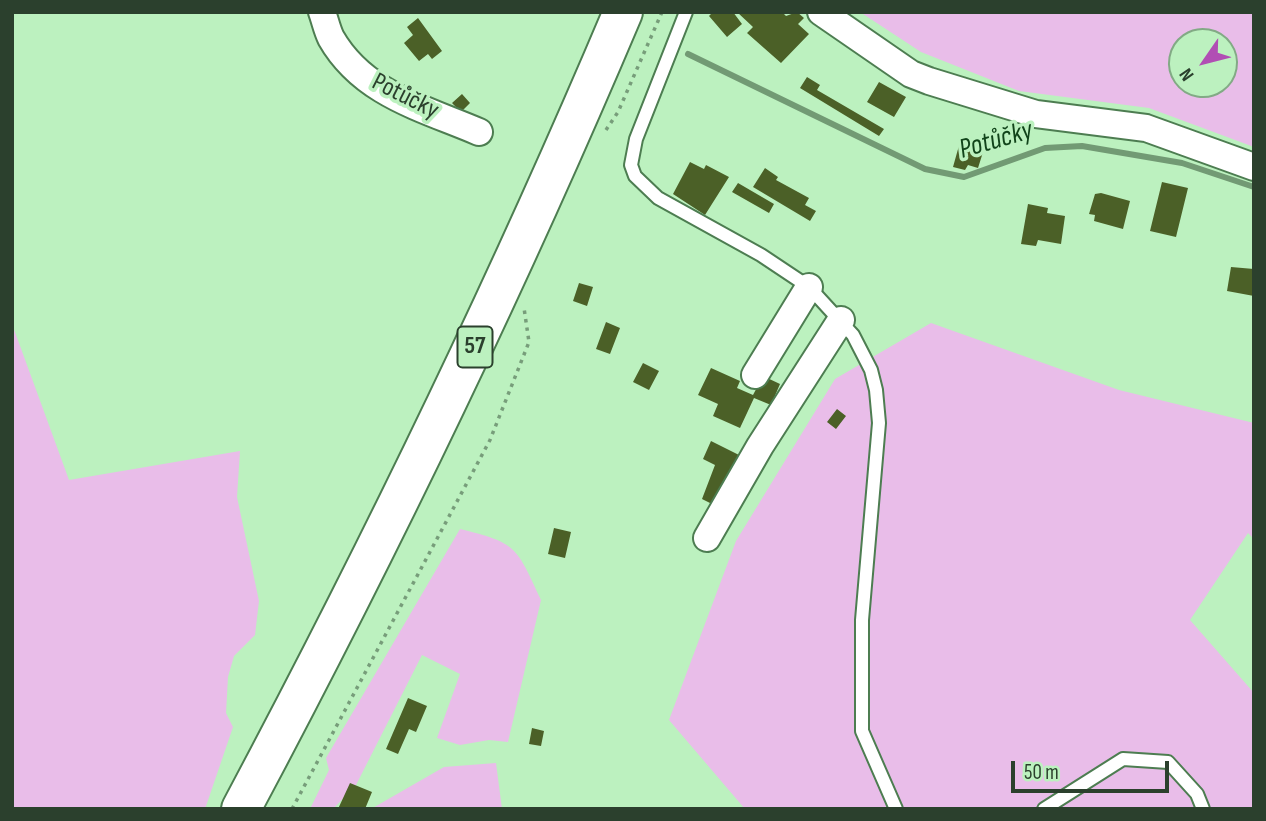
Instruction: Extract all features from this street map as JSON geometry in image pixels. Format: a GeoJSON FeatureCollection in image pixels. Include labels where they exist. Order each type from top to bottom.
{"type":"FeatureCollection","features":[{"type":"Feature","properties":{"kind":"main road","name":"57"},"geometry":{"type":"LineString","coordinates":[[241,809],[363,580],[487,322],[623,12]]}},
{"type":"Feature","properties":{"kind":"street","name":"Potůčky"},"geometry":{"type":"LineString","coordinates":[[321,12],[330,37],[352,66],[375,88],[479,132]]}},
{"type":"Feature","properties":{"kind":"street"},"geometry":{"type":"LineString","coordinates":[[821,12],[911,74],[929,81],[1036,114],[1146,128],[1254,167]]}},
{"type":"Feature","properties":{"kind":"street"},"geometry":{"type":"LineString","coordinates":[[755,375],[809,287]]}},
{"type":"Feature","properties":{"kind":"street"},"geometry":{"type":"LineString","coordinates":[[707,538],[760,446],[841,320]]}},
{"type":"Feature","properties":{"kind":"lane"},"geometry":{"type":"LineString","coordinates":[[685,12],[631,152],[635,176],[658,198],[761,255],[809,287],[841,320],[863,352],[876,390],[879,423],[862,620],[862,731],[891,804],[896,809]]}},
{"type":"Feature","properties":{"kind":"lane"},"geometry":{"type":"LineString","coordinates":[[1044,809],[1123,759],[1168,762],[1197,794],[1203,809]]}},
{"type":"Feature","properties":{"kind":"path"},"geometry":{"type":"LineString","coordinates":[[600,139],[618,112],[662,12]]}},
{"type":"Feature","properties":{"kind":"path"},"geometry":{"type":"LineString","coordinates":[[292,809],[490,440],[529,342],[524,310],[529,297]]}},
{"type":"Feature","properties":{"kind":"shaded area"},"geometry":{"type":"Polygon","coordinates":[[[860,12],[1254,12],[1254,147],[1149,108],[1019,91],[921,52],[860,12]]]}},
{"type":"Feature","properties":{"kind":"shaded area"},"geometry":{"type":"Polygon","coordinates":[[[931,323],[1119,390],[1254,423],[1254,539],[1248,533],[1190,620],[1254,693],[1254,809],[745,809],[669,720],[736,541],[835,379],[931,323]]]}},
{"type":"Feature","properties":{"kind":"shaded area"},"geometry":{"type":"Polygon","coordinates":[[[12,324],[69,480],[240,451],[237,497],[259,601],[255,635],[234,656],[228,677],[226,713],[233,727],[205,809],[12,809],[12,324]]]}},
{"type":"Feature","properties":{"kind":"shaded area"},"geometry":{"type":"Polygon","coordinates":[[[460,529],[493,538],[512,549],[526,568],[541,600],[508,742],[489,740],[460,745],[437,738],[460,674],[422,655],[356,785],[333,809],[310,809],[329,770],[326,758],[460,529]]]}},
{"type":"Feature","properties":{"kind":"shaded area"},"geometry":{"type":"Polygon","coordinates":[[[496,763],[502,809],[371,809],[444,767],[496,763]]]}},
{"type":"Feature","properties":{"kind":"building"},"geometry":{"type":"Polygon","coordinates":[[[713,12],[733,12],[742,24],[727,37],[709,16],[713,12]]]}},
{"type":"Feature","properties":{"kind":"building"},"geometry":{"type":"Polygon","coordinates":[[[737,12],[782,12],[786,16],[797,12],[804,18],[798,24],[809,34],[781,63],[747,33],[753,27],[737,12]]]}},
{"type":"Feature","properties":{"kind":"building"},"geometry":{"type":"Polygon","coordinates":[[[418,18],[442,51],[432,59],[428,54],[419,61],[404,43],[413,35],[407,27],[418,18]]]}},
{"type":"Feature","properties":{"kind":"building"},"geometry":{"type":"Polygon","coordinates":[[[807,77],[820,85],[817,90],[884,129],[879,136],[800,88],[807,77]]]}},
{"type":"Feature","properties":{"kind":"building"},"geometry":{"type":"Polygon","coordinates":[[[879,82],[906,97],[894,117],[867,102],[879,82]]]}},
{"type":"Feature","properties":{"kind":"building"},"geometry":{"type":"Polygon","coordinates":[[[462,94],[470,103],[461,112],[452,103],[462,94]]]}},
{"type":"Feature","properties":{"kind":"building"},"geometry":{"type":"Polygon","coordinates":[[[960,142],[984,149],[978,168],[968,165],[965,170],[953,167],[960,142]]]}},
{"type":"Feature","properties":{"kind":"building"},"geometry":{"type":"Polygon","coordinates":[[[690,162],[704,169],[706,165],[729,177],[705,215],[673,194],[690,162]]]}},
{"type":"Feature","properties":{"kind":"building"},"geometry":{"type":"Polygon","coordinates":[[[765,168],[778,177],[776,180],[809,198],[805,205],[816,211],[810,221],[753,187],[765,168]]]}},
{"type":"Feature","properties":{"kind":"building"},"geometry":{"type":"Polygon","coordinates":[[[1162,182],[1188,188],[1176,237],[1150,231],[1162,182]]]}},
{"type":"Feature","properties":{"kind":"building"},"geometry":{"type":"Polygon","coordinates":[[[738,183],[774,204],[769,213],[732,192],[738,183]]]}},
{"type":"Feature","properties":{"kind":"building"},"geometry":{"type":"Polygon","coordinates":[[[1101,193],[1130,201],[1123,229],[1094,221],[1095,215],[1089,214],[1095,194],[1101,193]]]}},
{"type":"Feature","properties":{"kind":"building"},"geometry":{"type":"Polygon","coordinates":[[[1028,204],[1048,208],[1047,213],[1065,216],[1061,244],[1038,240],[1036,246],[1021,244],[1028,204]]]}},
{"type":"Feature","properties":{"kind":"building"},"geometry":{"type":"Polygon","coordinates":[[[1231,267],[1254,269],[1254,296],[1227,291],[1231,267]]]}},
{"type":"Feature","properties":{"kind":"building"},"geometry":{"type":"Polygon","coordinates":[[[579,283],[593,287],[587,306],[573,301],[579,283]]]}},
{"type":"Feature","properties":{"kind":"building"},"geometry":{"type":"Polygon","coordinates":[[[606,322],[620,328],[610,354],[596,349],[606,322]]]}},
{"type":"Feature","properties":{"kind":"building"},"geometry":{"type":"Polygon","coordinates":[[[643,363],[659,371],[649,390],[633,382],[643,363]]]}},
{"type":"Feature","properties":{"kind":"building"},"geometry":{"type":"Polygon","coordinates":[[[711,368],[740,381],[737,388],[753,395],[763,376],[780,384],[771,405],[754,398],[740,428],[713,416],[718,404],[698,395],[711,368]]]}},
{"type":"Feature","properties":{"kind":"building"},"geometry":{"type":"Polygon","coordinates":[[[837,409],[846,416],[836,429],[827,422],[837,409]]]}},
{"type":"Feature","properties":{"kind":"building"},"geometry":{"type":"Polygon","coordinates":[[[711,441],[741,456],[724,489],[721,487],[712,504],[702,499],[715,465],[703,459],[711,441]]]}},
{"type":"Feature","properties":{"kind":"building"},"geometry":{"type":"Polygon","coordinates":[[[554,528],[571,532],[565,558],[548,554],[554,528]]]}},
{"type":"Feature","properties":{"kind":"building"},"geometry":{"type":"Polygon","coordinates":[[[408,698],[427,706],[416,732],[409,729],[398,754],[386,749],[408,698]]]}},
{"type":"Feature","properties":{"kind":"building"},"geometry":{"type":"Polygon","coordinates":[[[532,728],[544,731],[541,746],[529,744],[532,728]]]}},
{"type":"Feature","properties":{"kind":"building"},"geometry":{"type":"Polygon","coordinates":[[[350,783],[372,792],[365,809],[338,809],[350,783]]]}},
{"type":"Feature","properties":{"kind":"waterway","name":"Potůčky"},"geometry":{"type":"LineString","coordinates":[[688,54],[925,169],[964,177],[1045,148],[1082,146],[1182,163],[1254,187]]}}]}
